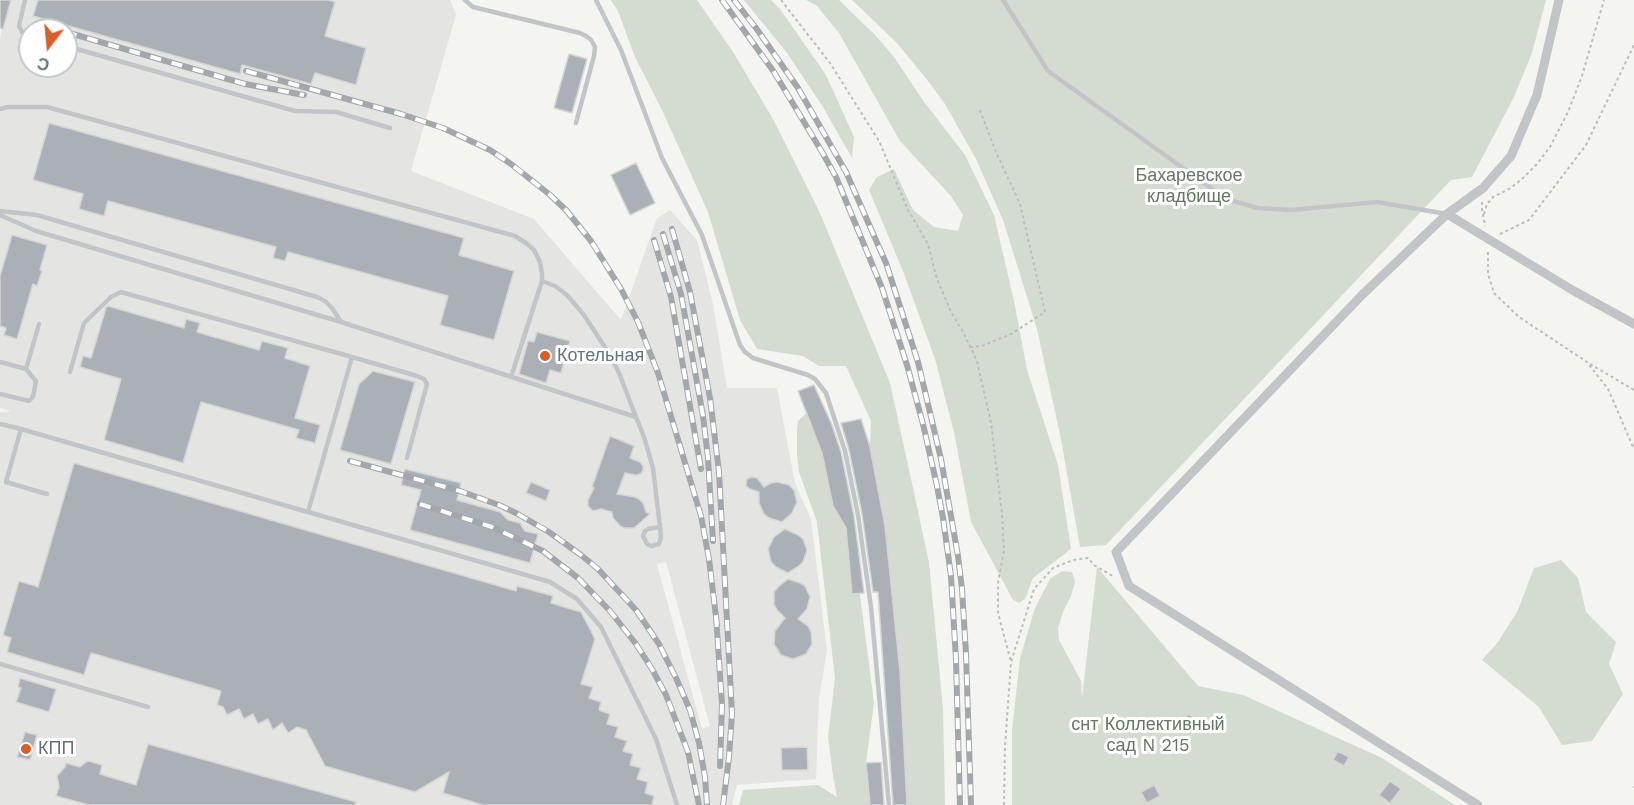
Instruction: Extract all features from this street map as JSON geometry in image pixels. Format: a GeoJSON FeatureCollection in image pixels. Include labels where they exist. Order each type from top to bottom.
{"type":"FeatureCollection","features":[{"type":"Feature","properties":{"kind":"street"},"geometry":{"type":"LineString","coordinates":[[1478,805],[1129,586],[1116,552],[1362,295],[1447,214],[1483,188],[1511,156],[1537,95],[1558,0]]}},
{"type":"Feature","properties":{"kind":"street"},"geometry":{"type":"LineString","coordinates":[[1447,214],[1574,291],[1634,324]]}},
{"type":"Feature","properties":{"kind":"lane"},"geometry":{"type":"LineString","coordinates":[[21,18],[25,0]]}},
{"type":"Feature","properties":{"kind":"lane"},"geometry":{"type":"LineString","coordinates":[[465,0],[473,6],[580,33],[591,40],[594,56],[576,123]]}},
{"type":"Feature","properties":{"kind":"lane"},"geometry":{"type":"LineString","coordinates":[[596,0],[621,50],[662,158],[702,235],[740,345],[753,358],[808,375],[821,385],[826,393],[845,450],[858,515],[871,607],[889,805]]}},
{"type":"Feature","properties":{"kind":"lane"},"geometry":{"type":"LineString","coordinates":[[1003,0],[1048,71],[1226,199],[1258,208],[1291,210],[1377,202],[1447,214]]}},
{"type":"Feature","properties":{"kind":"lane"},"geometry":{"type":"LineString","coordinates":[[78,49],[295,111],[336,112],[390,128]]}},
{"type":"Feature","properties":{"kind":"lane"},"geometry":{"type":"LineString","coordinates":[[0,109],[47,107],[510,234],[521,239],[534,250],[542,268],[542,281],[511,377]]}},
{"type":"Feature","properties":{"kind":"lane"},"geometry":{"type":"LineString","coordinates":[[0,213],[36,231],[340,322],[636,417]]}},
{"type":"Feature","properties":{"kind":"lane"},"geometry":{"type":"LineString","coordinates":[[0,213],[37,215],[317,297],[332,308],[340,322]]}},
{"type":"Feature","properties":{"kind":"lane"},"geometry":{"type":"LineString","coordinates":[[542,281],[555,286],[567,295],[584,315],[619,373],[644,437],[652,468],[660,527],[660,540],[659,544],[651,546],[647,544],[643,536],[645,531],[660,527]]}},
{"type":"Feature","properties":{"kind":"lane"},"geometry":{"type":"LineString","coordinates":[[70,372],[84,323],[111,297],[121,292],[424,379],[427,384],[407,458]]}},
{"type":"Feature","properties":{"kind":"lane"},"geometry":{"type":"LineString","coordinates":[[26,369],[39,324]]}},
{"type":"Feature","properties":{"kind":"lane"},"geometry":{"type":"LineString","coordinates":[[308,512],[352,357]]}},
{"type":"Feature","properties":{"kind":"lane"},"geometry":{"type":"LineString","coordinates":[[0,362],[26,369],[36,381],[29,401],[0,394]]}},
{"type":"Feature","properties":{"kind":"lane"},"geometry":{"type":"LineString","coordinates":[[0,424],[550,582],[577,599],[601,627],[656,739],[676,805]]}},
{"type":"Feature","properties":{"kind":"lane"},"geometry":{"type":"LineString","coordinates":[[21,429],[6,482],[47,494]]}},
{"type":"Feature","properties":{"kind":"lane"},"geometry":{"type":"LineString","coordinates":[[0,664],[148,707]]}},
{"type":"Feature","properties":{"kind":"path"},"geometry":{"type":"LineString","coordinates":[[781,0],[830,63],[879,141],[908,210],[928,244],[936,276],[951,312],[977,361],[991,423],[1003,526],[1004,550],[998,583],[999,613],[1011,662]]}},
{"type":"Feature","properties":{"kind":"path"},"geometry":{"type":"LineString","coordinates":[[1483,217],[1487,204],[1493,197],[1522,179],[1550,147],[1568,112],[1582,76],[1604,0]]}},
{"type":"Feature","properties":{"kind":"path"},"geometry":{"type":"LineString","coordinates":[[1489,239],[1529,220],[1586,145],[1634,45]]}},
{"type":"Feature","properties":{"kind":"path"},"geometry":{"type":"LineString","coordinates":[[970,347],[982,346],[1011,334],[1045,312],[1020,204],[979,108]]}},
{"type":"Feature","properties":{"kind":"path"},"geometry":{"type":"LineString","coordinates":[[1483,188],[1482,209],[1489,239],[1488,274],[1494,293],[1519,317],[1634,390]]}},
{"type":"Feature","properties":{"kind":"path"},"geometry":{"type":"LineString","coordinates":[[1587,362],[1608,389],[1634,449]]}},
{"type":"Feature","properties":{"kind":"path"},"geometry":{"type":"LineString","coordinates":[[1004,805],[1005,747],[1011,662],[1034,588],[1053,568],[1073,560],[1088,558],[1094,565],[1129,586]]}},
{"type":"Feature","properties":{"kind":"shaded area"},"geometry":{"type":"Polygon","coordinates":[[[0,0],[450,0],[456,15],[411,171],[534,219],[621,320],[657,218],[670,210],[697,240],[713,304],[727,388],[777,388],[795,483],[811,519],[827,650],[819,699],[816,779],[737,785],[732,805],[0,805],[0,412],[11,411],[0,408],[0,37],[5,20],[0,0]],[[666,562],[657,564],[702,729],[710,726],[666,562]]]}},
{"type":"Feature","properties":{"kind":"green space"},"geometry":{"type":"Polygon","coordinates":[[[611,0],[697,0],[733,52],[773,119],[820,213],[890,383],[929,563],[943,709],[945,805],[907,805],[900,671],[885,526],[870,447],[871,421],[846,366],[819,366],[803,356],[757,349],[740,320],[708,212],[662,110],[635,57],[618,11],[611,0]]]}},
{"type":"Feature","properties":{"kind":"green space"},"geometry":{"type":"Polygon","coordinates":[[[744,0],[771,0],[780,9],[826,75],[854,137],[852,158],[823,107],[787,53],[744,0]]]}},
{"type":"Feature","properties":{"kind":"green space"},"geometry":{"type":"Polygon","coordinates":[[[806,0],[839,0],[876,36],[894,57],[922,99],[965,155],[994,215],[1027,370],[1058,465],[1071,549],[1033,578],[1025,599],[1019,603],[1013,600],[971,522],[954,432],[935,359],[903,271],[869,190],[877,177],[894,169],[913,210],[934,227],[958,231],[963,215],[951,196],[900,141],[839,33],[817,6],[806,0]]]}},
{"type":"Feature","properties":{"kind":"green space","name":"Бахаревское кладбище"},"geometry":{"type":"Polygon","coordinates":[[[852,0],[1546,0],[1532,53],[1514,97],[1472,177],[1451,180],[1106,545],[1080,547],[1061,439],[1037,329],[1003,220],[976,159],[945,104],[896,42],[852,0]]]}},
{"type":"Feature","properties":{"kind":"green space"},"geometry":{"type":"Polygon","coordinates":[[[810,410],[849,510],[874,703],[866,763],[870,805],[739,805],[743,790],[818,785],[837,797],[828,737],[835,678],[817,522],[799,472],[797,454],[798,421],[810,410]]]}},
{"type":"Feature","properties":{"kind":"green space"},"geometry":{"type":"Polygon","coordinates":[[[1561,560],[1578,578],[1586,612],[1616,642],[1609,664],[1623,694],[1592,741],[1562,745],[1539,707],[1482,660],[1498,642],[1518,610],[1534,568],[1561,560]]]}},
{"type":"Feature","properties":{"kind":"green space","name":"снт Коллективный сад N 215"},"geometry":{"type":"Polygon","coordinates":[[[1097,567],[1198,686],[1243,695],[1382,758],[1455,805],[1012,805],[1012,731],[1020,658],[1035,608],[1050,579],[1062,571],[1072,572],[1075,582],[1058,628],[1059,640],[1081,681],[1082,698],[1097,567]]]}},
{"type":"Feature","properties":{"kind":"building"},"geometry":{"type":"Polygon","coordinates":[[[0,0],[11,0],[3,29],[0,28],[0,0]]]}},
{"type":"Feature","properties":{"kind":"building"},"geometry":{"type":"Polygon","coordinates":[[[38,0],[328,0],[335,2],[325,36],[366,48],[356,85],[315,73],[311,84],[242,65],[240,74],[78,29],[78,18],[33,16],[38,0]]]}},
{"type":"Feature","properties":{"kind":"building"},"geometry":{"type":"Polygon","coordinates":[[[569,54],[587,59],[572,113],[554,108],[569,54]]]}},
{"type":"Feature","properties":{"kind":"building"},"geometry":{"type":"Polygon","coordinates":[[[49,123],[464,238],[459,255],[514,271],[494,340],[440,325],[448,296],[288,252],[285,261],[273,258],[276,247],[108,201],[104,216],[79,209],[83,194],[33,180],[49,123]]]}},
{"type":"Feature","properties":{"kind":"building"},"geometry":{"type":"Polygon","coordinates":[[[636,163],[655,203],[630,215],[611,175],[636,163]]]}},
{"type":"Feature","properties":{"kind":"building"},"geometry":{"type":"Polygon","coordinates":[[[12,235],[47,245],[40,270],[42,271],[37,286],[33,284],[17,339],[4,335],[6,328],[0,326],[0,276],[12,235]]]}},
{"type":"Feature","properties":{"kind":"building"},"geometry":{"type":"Polygon","coordinates":[[[108,306],[184,328],[186,319],[200,323],[197,332],[259,350],[262,341],[288,348],[285,358],[310,366],[295,418],[320,425],[315,443],[296,438],[299,430],[201,402],[183,463],[104,440],[121,379],[80,367],[83,356],[91,358],[108,306]]]}},
{"type":"Feature","properties":{"kind":"building","name":"Котельная"},"geometry":{"type":"Polygon","coordinates":[[[537,332],[570,341],[561,373],[550,370],[546,383],[519,374],[528,341],[534,342],[537,332]]]}},
{"type":"Feature","properties":{"kind":"building"},"geometry":{"type":"Polygon","coordinates":[[[373,371],[415,382],[391,464],[340,450],[359,384],[373,371]]]}},
{"type":"Feature","properties":{"kind":"building"},"geometry":{"type":"Polygon","coordinates":[[[814,385],[841,452],[854,516],[864,593],[852,594],[846,528],[833,506],[822,453],[798,391],[814,385]]]}},
{"type":"Feature","properties":{"kind":"building"},"geometry":{"type":"Polygon","coordinates":[[[861,419],[870,447],[885,526],[900,671],[907,805],[893,805],[878,592],[873,592],[862,514],[841,423],[861,419]]]}},
{"type":"Feature","properties":{"kind":"building"},"geometry":{"type":"Polygon","coordinates":[[[610,436],[634,446],[630,458],[640,462],[643,466],[640,474],[625,473],[617,494],[639,499],[646,512],[650,514],[634,528],[620,526],[613,518],[612,512],[601,509],[593,511],[588,506],[588,500],[594,488],[592,487],[610,436]]]}},
{"type":"Feature","properties":{"kind":"building"},"geometry":{"type":"Polygon","coordinates":[[[74,463],[516,591],[517,586],[553,596],[551,603],[581,612],[595,639],[581,684],[593,687],[589,698],[601,702],[599,710],[610,714],[607,724],[618,727],[615,737],[627,741],[623,751],[633,754],[630,765],[641,768],[637,779],[648,782],[645,793],[654,796],[652,805],[483,805],[443,793],[449,772],[415,792],[325,766],[306,730],[297,727],[288,733],[282,723],[273,730],[268,719],[258,724],[253,714],[244,719],[239,709],[227,715],[223,707],[217,705],[221,691],[91,653],[84,675],[7,652],[11,638],[3,635],[19,581],[38,587],[74,463]]]}},
{"type":"Feature","properties":{"kind":"building"},"geometry":{"type":"Polygon","coordinates":[[[405,469],[461,483],[457,500],[500,512],[508,520],[520,523],[525,531],[538,534],[530,563],[410,530],[421,490],[401,485],[405,469]]]}},
{"type":"Feature","properties":{"kind":"building"},"geometry":{"type":"Polygon","coordinates":[[[757,478],[764,487],[777,482],[789,485],[794,490],[797,502],[792,513],[782,522],[764,514],[759,503],[759,492],[746,486],[747,479],[757,478]]]}},
{"type":"Feature","properties":{"kind":"building"},"geometry":{"type":"Polygon","coordinates":[[[531,482],[550,490],[546,501],[526,493],[531,482]]]}},
{"type":"Feature","properties":{"kind":"building"},"geometry":{"type":"Polygon","coordinates":[[[785,529],[803,539],[807,550],[803,562],[788,573],[771,562],[768,549],[774,537],[785,529]]]}},
{"type":"Feature","properties":{"kind":"building"},"geometry":{"type":"Polygon","coordinates":[[[788,579],[805,586],[810,597],[807,609],[798,619],[808,626],[812,644],[806,654],[793,659],[781,655],[774,644],[775,631],[785,618],[774,604],[774,592],[788,579]]]}},
{"type":"Feature","properties":{"kind":"building"},"geometry":{"type":"Polygon","coordinates":[[[20,678],[56,689],[49,712],[16,702],[21,688],[18,687],[20,678]]]}},
{"type":"Feature","properties":{"kind":"building"},"geometry":{"type":"Polygon","coordinates":[[[1188,714],[1199,721],[1191,734],[1180,727],[1188,714]]]}},
{"type":"Feature","properties":{"kind":"building","name":"КПП"},"geometry":{"type":"Polygon","coordinates":[[[25,732],[37,735],[30,760],[17,757],[25,732]]]}},
{"type":"Feature","properties":{"kind":"building"},"geometry":{"type":"Polygon","coordinates":[[[148,744],[356,802],[355,805],[89,805],[56,796],[59,787],[57,776],[66,763],[80,767],[89,761],[102,765],[100,774],[136,785],[148,744]]]}},
{"type":"Feature","properties":{"kind":"building"},"geometry":{"type":"Polygon","coordinates":[[[807,747],[808,770],[782,770],[781,748],[807,747]]]}},
{"type":"Feature","properties":{"kind":"building"},"geometry":{"type":"Polygon","coordinates":[[[1338,751],[1349,757],[1344,766],[1333,760],[1338,751]]]}},
{"type":"Feature","properties":{"kind":"building"},"geometry":{"type":"Polygon","coordinates":[[[881,762],[884,805],[870,805],[866,763],[881,762]]]}},
{"type":"Feature","properties":{"kind":"building"},"geometry":{"type":"Polygon","coordinates":[[[1390,781],[1401,789],[1390,803],[1379,795],[1390,781]]]}},
{"type":"Feature","properties":{"kind":"building"},"geometry":{"type":"Polygon","coordinates":[[[1154,785],[1160,796],[1147,803],[1141,792],[1154,785]]]}},
{"type":"Feature","properties":{"kind":"railway"},"geometry":{"type":"LineString","coordinates":[[722,0],[774,72],[836,177],[882,288],[907,365],[937,486],[951,576],[960,805]]}},
{"type":"Feature","properties":{"kind":"railway"},"geometry":{"type":"LineString","coordinates":[[734,0],[798,88],[846,172],[886,263],[918,362],[941,459],[962,589],[971,805]]}},
{"type":"Feature","properties":{"kind":"railway"},"geometry":{"type":"LineString","coordinates":[[78,35],[245,84],[304,95]]}},
{"type":"Feature","properties":{"kind":"railway"},"geometry":{"type":"LineString","coordinates":[[246,71],[443,128],[490,150],[511,164],[566,210],[591,241],[621,289],[638,322],[658,373],[701,516],[717,625]]}},
{"type":"Feature","properties":{"kind":"railway"},"geometry":{"type":"LineString","coordinates":[[672,229],[690,292],[710,398],[719,472],[732,714],[723,805]]}},
{"type":"Feature","properties":{"kind":"railway"},"geometry":{"type":"LineString","coordinates":[[663,234],[681,294],[703,416],[713,541]]}},
{"type":"Feature","properties":{"kind":"railway"},"geometry":{"type":"LineString","coordinates":[[654,240],[671,297],[701,469]]}},
{"type":"Feature","properties":{"kind":"railway"},"geometry":{"type":"LineString","coordinates":[[350,461],[460,491],[499,505],[549,532],[598,569],[636,610],[659,644],[676,678],[690,710],[699,743],[707,805]]}},
{"type":"Feature","properties":{"kind":"railway"},"geometry":{"type":"LineString","coordinates":[[420,504],[492,527],[543,551],[578,578],[610,611],[636,644],[666,695],[688,752],[699,805]]}},
{"type":"Feature","properties":{"kind":"railway"},"geometry":{"type":"LineString","coordinates":[[716,616],[722,704],[720,766]]}},
{"type":"Feature","properties":{"kind":"place","name":"Котельная"},"geometry":{"type":"Point","coordinates":[545,356]}},
{"type":"Feature","properties":{"kind":"place","name":"КПП"},"geometry":{"type":"Point","coordinates":[26,749]}}]}
